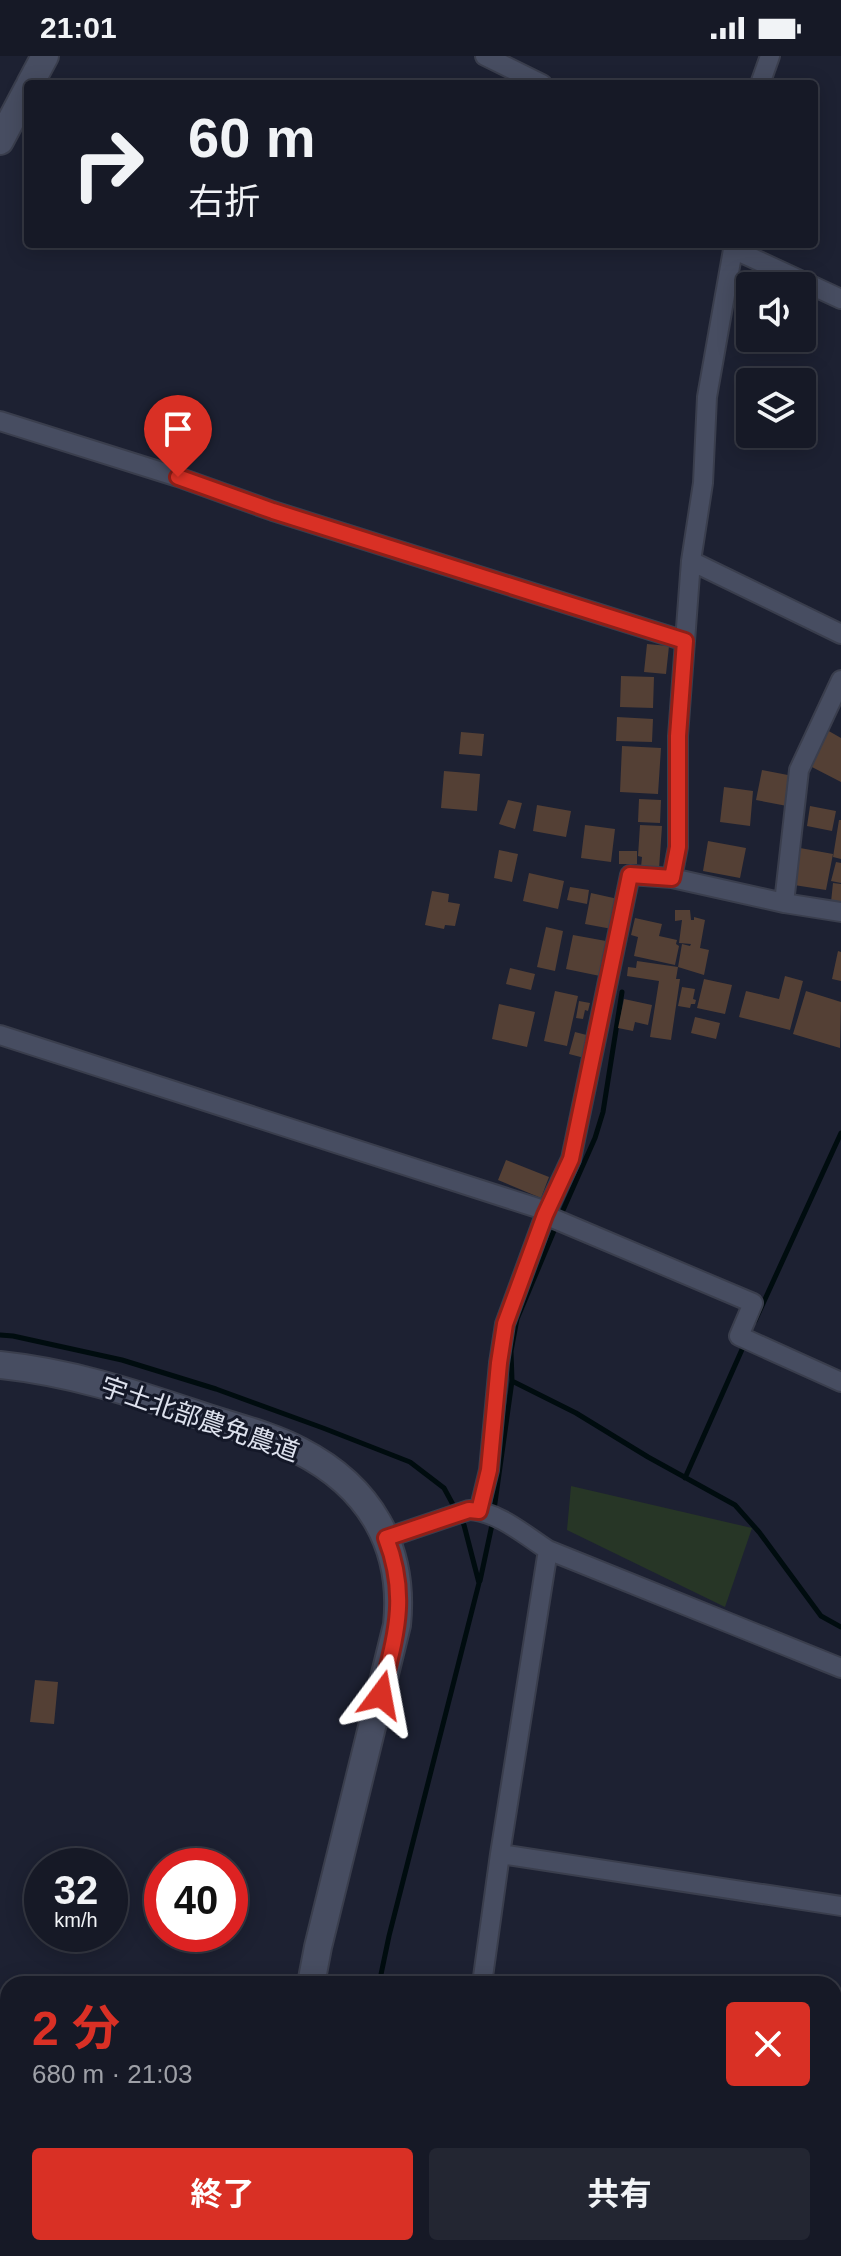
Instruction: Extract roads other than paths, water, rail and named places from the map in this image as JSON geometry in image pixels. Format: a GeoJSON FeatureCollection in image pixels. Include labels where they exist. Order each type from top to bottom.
{"type":"FeatureCollection","features":[{"type":"Feature","properties":{"kind":"street"},"geometry":{"type":"LineString","coordinates":[[32,80],[45,56]]}},
{"type":"Feature","properties":{"kind":"street"},"geometry":{"type":"LineString","coordinates":[[485,56],[534,80]]}},
{"type":"Feature","properties":{"kind":"street"},"geometry":{"type":"LineString","coordinates":[[761,80],[770,56]]}},
{"type":"Feature","properties":{"kind":"street"},"geometry":{"type":"LineString","coordinates":[[0,141],[24,95]]}},
{"type":"Feature","properties":{"kind":"street"},"geometry":{"type":"LineString","coordinates":[[672,878],[678,847],[678,736],[691,561],[703,483],[707,397],[734,248]]}},
{"type":"Feature","properties":{"kind":"street"},"geometry":{"type":"LineString","coordinates":[[736,248],[841,299]]}},
{"type":"Feature","properties":{"kind":"street"},"geometry":{"type":"LineString","coordinates":[[0,421],[685,641]]}},
{"type":"Feature","properties":{"kind":"street"},"geometry":{"type":"LineString","coordinates":[[691,561],[841,634]]}},
{"type":"Feature","properties":{"kind":"street"},"geometry":{"type":"LineString","coordinates":[[784,903],[799,770],[841,680]]}},
{"type":"Feature","properties":{"kind":"street"},"geometry":{"type":"LineString","coordinates":[[479,1511],[489,1470],[505,1324],[546,1213],[571,1159],[630,875],[672,878],[784,903],[841,912]]}},
{"type":"Feature","properties":{"kind":"street"},"geometry":{"type":"LineString","coordinates":[[0,1035],[546,1213],[753,1303],[739,1336],[841,1382]]}},
{"type":"Feature","properties":{"kind":"street","name":"宇土北部農免農道"},"geometry":{"type":"LineString","coordinates":[[0,1365],[32,1368],[124,1389],[299,1451],[343,1479],[378,1521],[393,1558],[398,1583],[400,1603],[397,1625],[313,1976]]}},
{"type":"Feature","properties":{"kind":"street"},"geometry":{"type":"LineString","coordinates":[[386,1538],[469,1510],[479,1511],[506,1523],[548,1550],[841,1668]]}},
{"type":"Feature","properties":{"kind":"street"},"geometry":{"type":"LineString","coordinates":[[483,1976],[548,1550]]}},
{"type":"Feature","properties":{"kind":"street"},"geometry":{"type":"LineString","coordinates":[[500,1854],[841,1906]]}},
{"type":"Feature","properties":{"kind":"waterway"},"geometry":{"type":"LineString","coordinates":[[560,1217],[595,1138],[603,1112],[622,992]]}},
{"type":"Feature","properties":{"kind":"waterway"},"geometry":{"type":"LineString","coordinates":[[755,1321],[841,1133]]}},
{"type":"Feature","properties":{"kind":"waterway"},"geometry":{"type":"LineString","coordinates":[[494,1510],[512,1381],[511,1351],[517,1319],[556,1226]]}},
{"type":"Feature","properties":{"kind":"waterway"},"geometry":{"type":"LineString","coordinates":[[0,1335],[122,1360],[216,1389],[410,1462],[444,1488],[464,1525],[479,1583],[381,1976]]}},
{"type":"Feature","properties":{"kind":"waterway"},"geometry":{"type":"LineString","coordinates":[[685,1478],[744,1345]]}},
{"type":"Feature","properties":{"kind":"waterway"},"geometry":{"type":"LineString","coordinates":[[512,1381],[576,1413],[735,1505],[759,1532],[821,1616],[841,1627]]}},
{"type":"Feature","properties":{"kind":"waterway"},"geometry":{"type":"LineString","coordinates":[[480,1581],[493,1520]]}}]}
